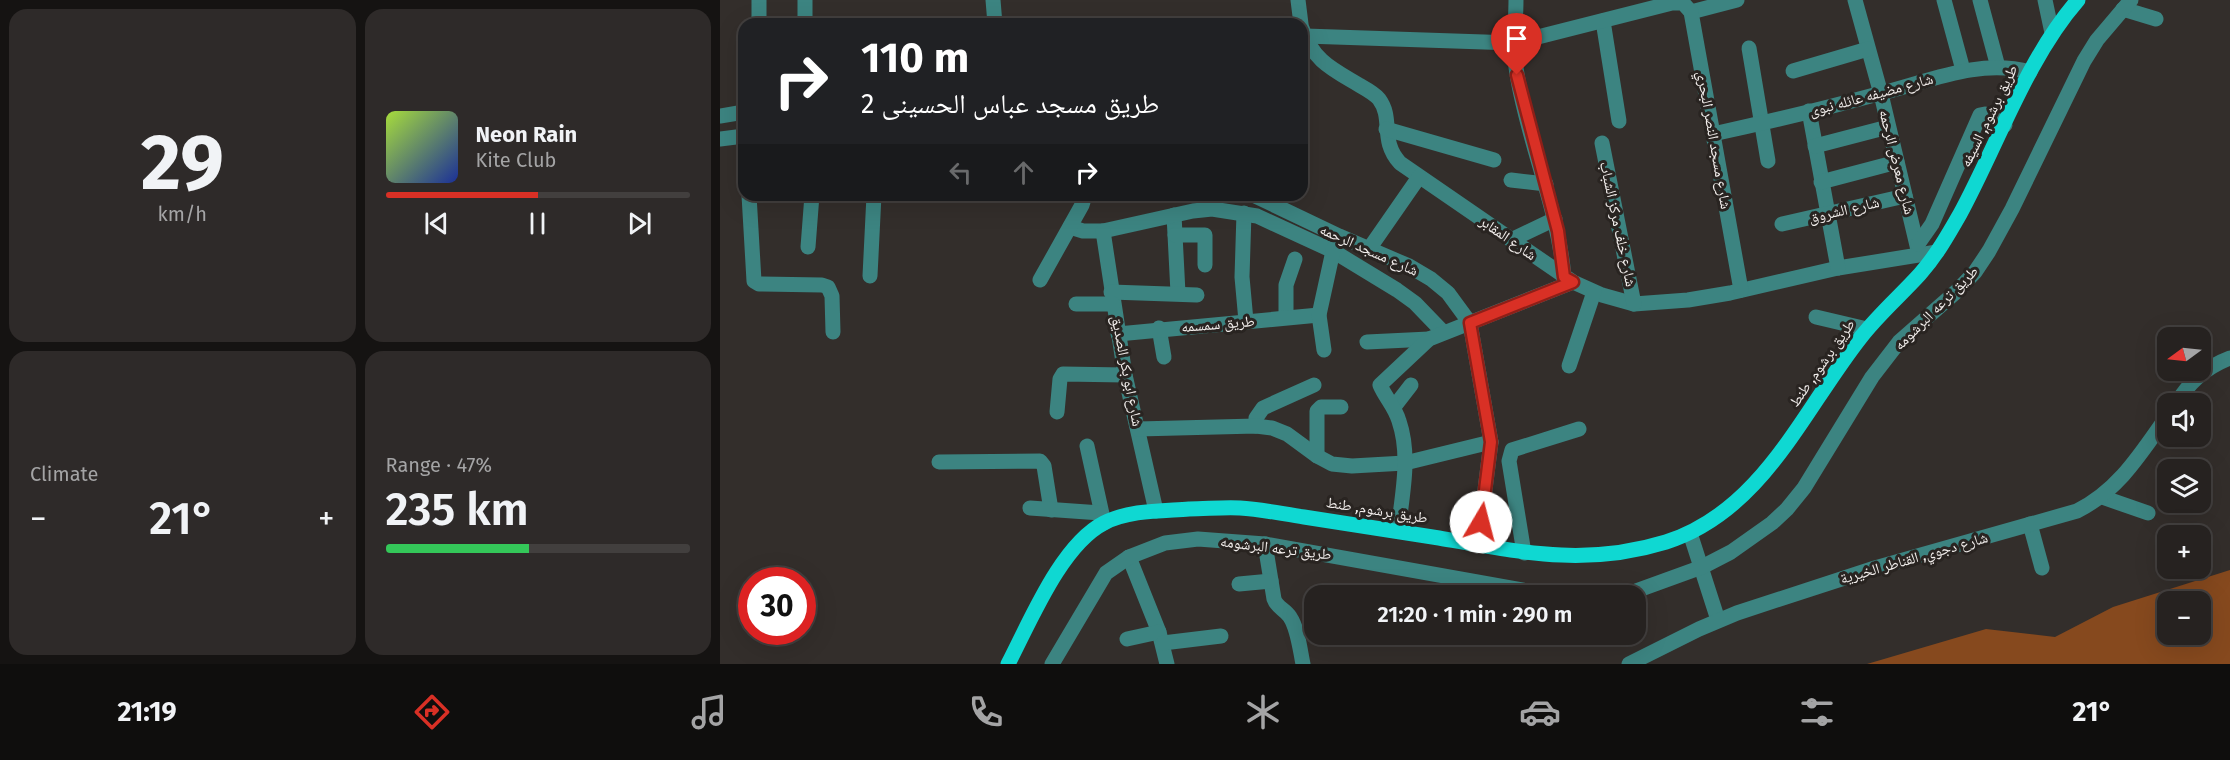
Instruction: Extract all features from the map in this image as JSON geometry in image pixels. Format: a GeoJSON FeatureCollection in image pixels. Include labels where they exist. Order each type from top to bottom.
{"type":"FeatureCollection","features":[{"type":"Feature","properties":{"kind":"main road","name":"طريق برشوم, السيفه"},"geometry":{"type":"LineString","coordinates":[[1937,252],[1969,197],[2030,72],[2052,33],[2078,0]]}},
{"type":"Feature","properties":{"kind":"main road","name":"طريق برشوم, طنط"},"geometry":{"type":"LineString","coordinates":[[1008,664],[1056,573],[1102,518],[1156,511],[1239,508],[1398,531],[1524,553],[1580,557],[1615,555],[1690,533],[1747,491],[1774,462],[1850,350],[1937,252]]}},
{"type":"Feature","properties":{"kind":"street"},"geometry":{"type":"LineString","coordinates":[[759,0],[759,18]]}},
{"type":"Feature","properties":{"kind":"street"},"geometry":{"type":"LineString","coordinates":[[805,0],[805,18]]}},
{"type":"Feature","properties":{"kind":"street"},"geometry":{"type":"LineString","coordinates":[[993,0],[994,18]]}},
{"type":"Feature","properties":{"kind":"street","name":"شارع المقابر"},"geometry":{"type":"LineString","coordinates":[[1298,0],[1300,18]]}},
{"type":"Feature","properties":{"kind":"street"},"geometry":{"type":"LineString","coordinates":[[1367,342],[1436,336],[1568,280],[1555,219],[1517,75],[1514,43],[1516,0]]}},
{"type":"Feature","properties":{"kind":"street"},"geometry":{"type":"LineString","coordinates":[[1308,30],[1514,43],[1672,3],[1683,3],[1691,12],[1710,3],[1737,0]]}},
{"type":"Feature","properties":{"kind":"street","name":"شارع معرض الرحمه"},"geometry":{"type":"LineString","coordinates":[[1855,0],[1919,249]]}},
{"type":"Feature","properties":{"kind":"street"},"geometry":{"type":"LineString","coordinates":[[1944,0],[1963,70]]}},
{"type":"Feature","properties":{"kind":"street"},"geometry":{"type":"LineString","coordinates":[[1980,0],[1998,67]]}},
{"type":"Feature","properties":{"kind":"street"},"geometry":{"type":"LineString","coordinates":[[2045,0],[2052,33]]}},
{"type":"Feature","properties":{"kind":"street"},"geometry":{"type":"LineString","coordinates":[[2127,5],[2156,19]]}},
{"type":"Feature","properties":{"kind":"street","name":"طريق ترعه البرشومه"},"geometry":{"type":"LineString","coordinates":[[1646,587],[1702,567],[1731,552],[1772,523],[1804,488],[1872,377],[1899,342],[1975,272],[2012,209],[2084,61],[2097,40],[2127,5]]}},
{"type":"Feature","properties":{"kind":"street","name":"شارع مسجد النصر البحري"},"geometry":{"type":"LineString","coordinates":[[1691,12],[1741,290]]}},
{"type":"Feature","properties":{"kind":"street"},"geometry":{"type":"LineString","coordinates":[[1603,21],[1619,121]]}},
{"type":"Feature","properties":{"kind":"street","name":"شارع المقابر"},"geometry":{"type":"LineString","coordinates":[[1308,40],[1321,62],[1379,99],[1385,113],[1388,147],[1393,155],[1419,177],[1568,280],[1594,292],[1634,304],[1688,300],[1919,249],[1937,252]]}},
{"type":"Feature","properties":{"kind":"street"},"geometry":{"type":"LineString","coordinates":[[1749,48],[1768,161]]}},
{"type":"Feature","properties":{"kind":"street"},"geometry":{"type":"LineString","coordinates":[[1794,71],[1868,49]]}},
{"type":"Feature","properties":{"kind":"street","name":"شارع مضيفه عائله نبوى"},"geometry":{"type":"LineString","coordinates":[[1713,134],[1881,94],[1963,70],[2011,67],[2030,72]]}},
{"type":"Feature","properties":{"kind":"street"},"geometry":{"type":"LineString","coordinates":[[1809,111],[1838,268]]}},
{"type":"Feature","properties":{"kind":"street"},"geometry":{"type":"LineString","coordinates":[[720,116],[738,113]]}},
{"type":"Feature","properties":{"kind":"street"},"geometry":{"type":"LineString","coordinates":[[1919,249],[1980,115],[1984,113],[2005,124]]}},
{"type":"Feature","properties":{"kind":"street"},"geometry":{"type":"LineString","coordinates":[[1815,146],[1888,127]]}},
{"type":"Feature","properties":{"kind":"street"},"geometry":{"type":"LineString","coordinates":[[1386,129],[1494,160]]}},
{"type":"Feature","properties":{"kind":"street"},"geometry":{"type":"LineString","coordinates":[[720,139],[738,137]]}},
{"type":"Feature","properties":{"kind":"street","name":"شارع خلف مركز الشباب"},"geometry":{"type":"LineString","coordinates":[[1602,143],[1634,304]]}},
{"type":"Feature","properties":{"kind":"street"},"geometry":{"type":"LineString","coordinates":[[1821,182],[1897,162]]}},
{"type":"Feature","properties":{"kind":"street"},"geometry":{"type":"LineString","coordinates":[[1369,249],[1419,177]]}},
{"type":"Feature","properties":{"kind":"street"},"geometry":{"type":"LineString","coordinates":[[1511,180],[1546,184]]}},
{"type":"Feature","properties":{"kind":"street","name":"شارع الشروق"},"geometry":{"type":"LineString","coordinates":[[1782,224],[1905,196]]}},
{"type":"Feature","properties":{"kind":"street"},"geometry":{"type":"LineString","coordinates":[[749,201],[754,281],[759,284],[828,287],[832,296],[833,332]]}},
{"type":"Feature","properties":{"kind":"street"},"geometry":{"type":"LineString","coordinates":[[808,247],[812,201]]}},
{"type":"Feature","properties":{"kind":"street"},"geometry":{"type":"LineString","coordinates":[[870,276],[874,201]]}},
{"type":"Feature","properties":{"kind":"street"},"geometry":{"type":"LineString","coordinates":[[1040,280],[1082,201]]}},
{"type":"Feature","properties":{"kind":"street","name":"شارع مسجد الرحمه"},"geometry":{"type":"LineString","coordinates":[[1263,201],[1336,243],[1369,249],[1409,266],[1431,279],[1448,293],[1470,323]]}},
{"type":"Feature","properties":{"kind":"street"},"geometry":{"type":"LineString","coordinates":[[1070,227],[1083,231],[1103,231],[1212,209],[1257,216],[1336,243],[1415,303],[1436,336]]}},
{"type":"Feature","properties":{"kind":"street"},"geometry":{"type":"LineString","coordinates":[[1244,213],[1242,277],[1246,321]]}},
{"type":"Feature","properties":{"kind":"street"},"geometry":{"type":"LineString","coordinates":[[1174,215],[1178,293]]}},
{"type":"Feature","properties":{"kind":"street"},"geometry":{"type":"LineString","coordinates":[[1511,240],[1555,219]]}},
{"type":"Feature","properties":{"kind":"street","name":"شارع ابو بكر الصديق"},"geometry":{"type":"LineString","coordinates":[[1103,231],[1125,375],[1156,511]]}},
{"type":"Feature","properties":{"kind":"street"},"geometry":{"type":"LineString","coordinates":[[1175,235],[1205,235],[1205,265]]}},
{"type":"Feature","properties":{"kind":"street"},"geometry":{"type":"LineString","coordinates":[[1324,350],[1319,315],[1336,243]]}},
{"type":"Feature","properties":{"kind":"street"},"geometry":{"type":"LineString","coordinates":[[1286,317],[1286,285],[1295,259]]}},
{"type":"Feature","properties":{"kind":"street"},"geometry":{"type":"LineString","coordinates":[[1569,366],[1594,292]]}},
{"type":"Feature","properties":{"kind":"street"},"geometry":{"type":"LineString","coordinates":[[1076,304],[1112,298],[1178,293],[1197,295]]}},
{"type":"Feature","properties":{"kind":"street","name":"طريق سمسمه"},"geometry":{"type":"LineString","coordinates":[[1118,334],[1159,328],[1319,315]]}},
{"type":"Feature","properties":{"kind":"street"},"geometry":{"type":"LineString","coordinates":[[1816,317],[1867,329]]}},
{"type":"Feature","properties":{"kind":"street"},"geometry":{"type":"LineString","coordinates":[[1470,323],[1491,442],[1478,545]]}},
{"type":"Feature","properties":{"kind":"street"},"geometry":{"type":"LineString","coordinates":[[1159,328],[1164,357]]}},
{"type":"Feature","properties":{"kind":"street"},"geometry":{"type":"LineString","coordinates":[[1398,531],[1405,463],[1402,430],[1394,407],[1379,386],[1436,336]]}},
{"type":"Feature","properties":{"kind":"street"},"geometry":{"type":"LineString","coordinates":[[2185,393],[2198,376],[2230,358]]}},
{"type":"Feature","properties":{"kind":"street"},"geometry":{"type":"LineString","coordinates":[[1057,412],[1060,379],[1063,374],[1125,375]]}},
{"type":"Feature","properties":{"kind":"street"},"geometry":{"type":"LineString","coordinates":[[1256,426],[1257,414],[1263,408],[1314,385]]}},
{"type":"Feature","properties":{"kind":"street"},"geometry":{"type":"LineString","coordinates":[[1394,407],[1411,385]]}},
{"type":"Feature","properties":{"kind":"street"},"geometry":{"type":"LineString","coordinates":[[1317,456],[1317,411],[1321,407],[1341,407]]}},
{"type":"Feature","properties":{"kind":"street"},"geometry":{"type":"LineString","coordinates":[[1138,429],[1256,426],[1272,428],[1287,434],[1332,464],[1352,466],[1405,463],[1491,442]]}},
{"type":"Feature","properties":{"kind":"street"},"geometry":{"type":"LineString","coordinates":[[1524,553],[1509,461],[1510,453],[1512,450],[1579,429]]}},
{"type":"Feature","properties":{"kind":"street","name":"شارع دجوي, القناطر الخيرية"},"geometry":{"type":"LineString","coordinates":[[1629,664],[1718,620],[1845,577],[2078,511],[2102,496],[2124,477],[2157,430]]}},
{"type":"Feature","properties":{"kind":"street"},"geometry":{"type":"LineString","coordinates":[[1030,508],[1102,518],[1087,446]]}},
{"type":"Feature","properties":{"kind":"street"},"geometry":{"type":"LineString","coordinates":[[939,462],[1040,461],[1044,466],[1051,510]]}},
{"type":"Feature","properties":{"kind":"street"},"geometry":{"type":"LineString","coordinates":[[2102,496],[2148,513]]}},
{"type":"Feature","properties":{"kind":"street"},"geometry":{"type":"LineString","coordinates":[[2031,524],[2042,568]]}},
{"type":"Feature","properties":{"kind":"street"},"geometry":{"type":"LineString","coordinates":[[1690,533],[1718,620]]}},
{"type":"Feature","properties":{"kind":"street","name":"طريق ترعه البرشومه"},"geometry":{"type":"LineString","coordinates":[[1052,664],[1106,573],[1129,557],[1165,543],[1198,539],[1265,544],[1494,585]]}},
{"type":"Feature","properties":{"kind":"street"},"geometry":{"type":"LineString","coordinates":[[1265,544],[1275,603],[1289,615],[1292,621],[1303,664]]}},
{"type":"Feature","properties":{"kind":"street"},"geometry":{"type":"LineString","coordinates":[[1129,557],[1161,637],[1167,664]]}},
{"type":"Feature","properties":{"kind":"street"},"geometry":{"type":"LineString","coordinates":[[1239,584],[1271,581]]}},
{"type":"Feature","properties":{"kind":"street"},"geometry":{"type":"LineString","coordinates":[[1127,639],[1221,636]]}},
{"type":"Feature","properties":{"kind":"shaded area"},"geometry":{"type":"Polygon","coordinates":[[[2230,570],[2230,664],[1867,664],[1986,629],[2055,637],[2113,607],[2157,593],[2157,645],[2211,645],[2211,591],[2164,591],[2202,579],[2211,579],[2211,576],[2230,570]]]}},
{"type":"Feature","properties":{"kind":"route"},"geometry":{"type":"LineString","coordinates":[[1481,522],[1491,442],[1470,323],[1573,282],[1564,277],[1558,231],[1517,75]]}}]}
